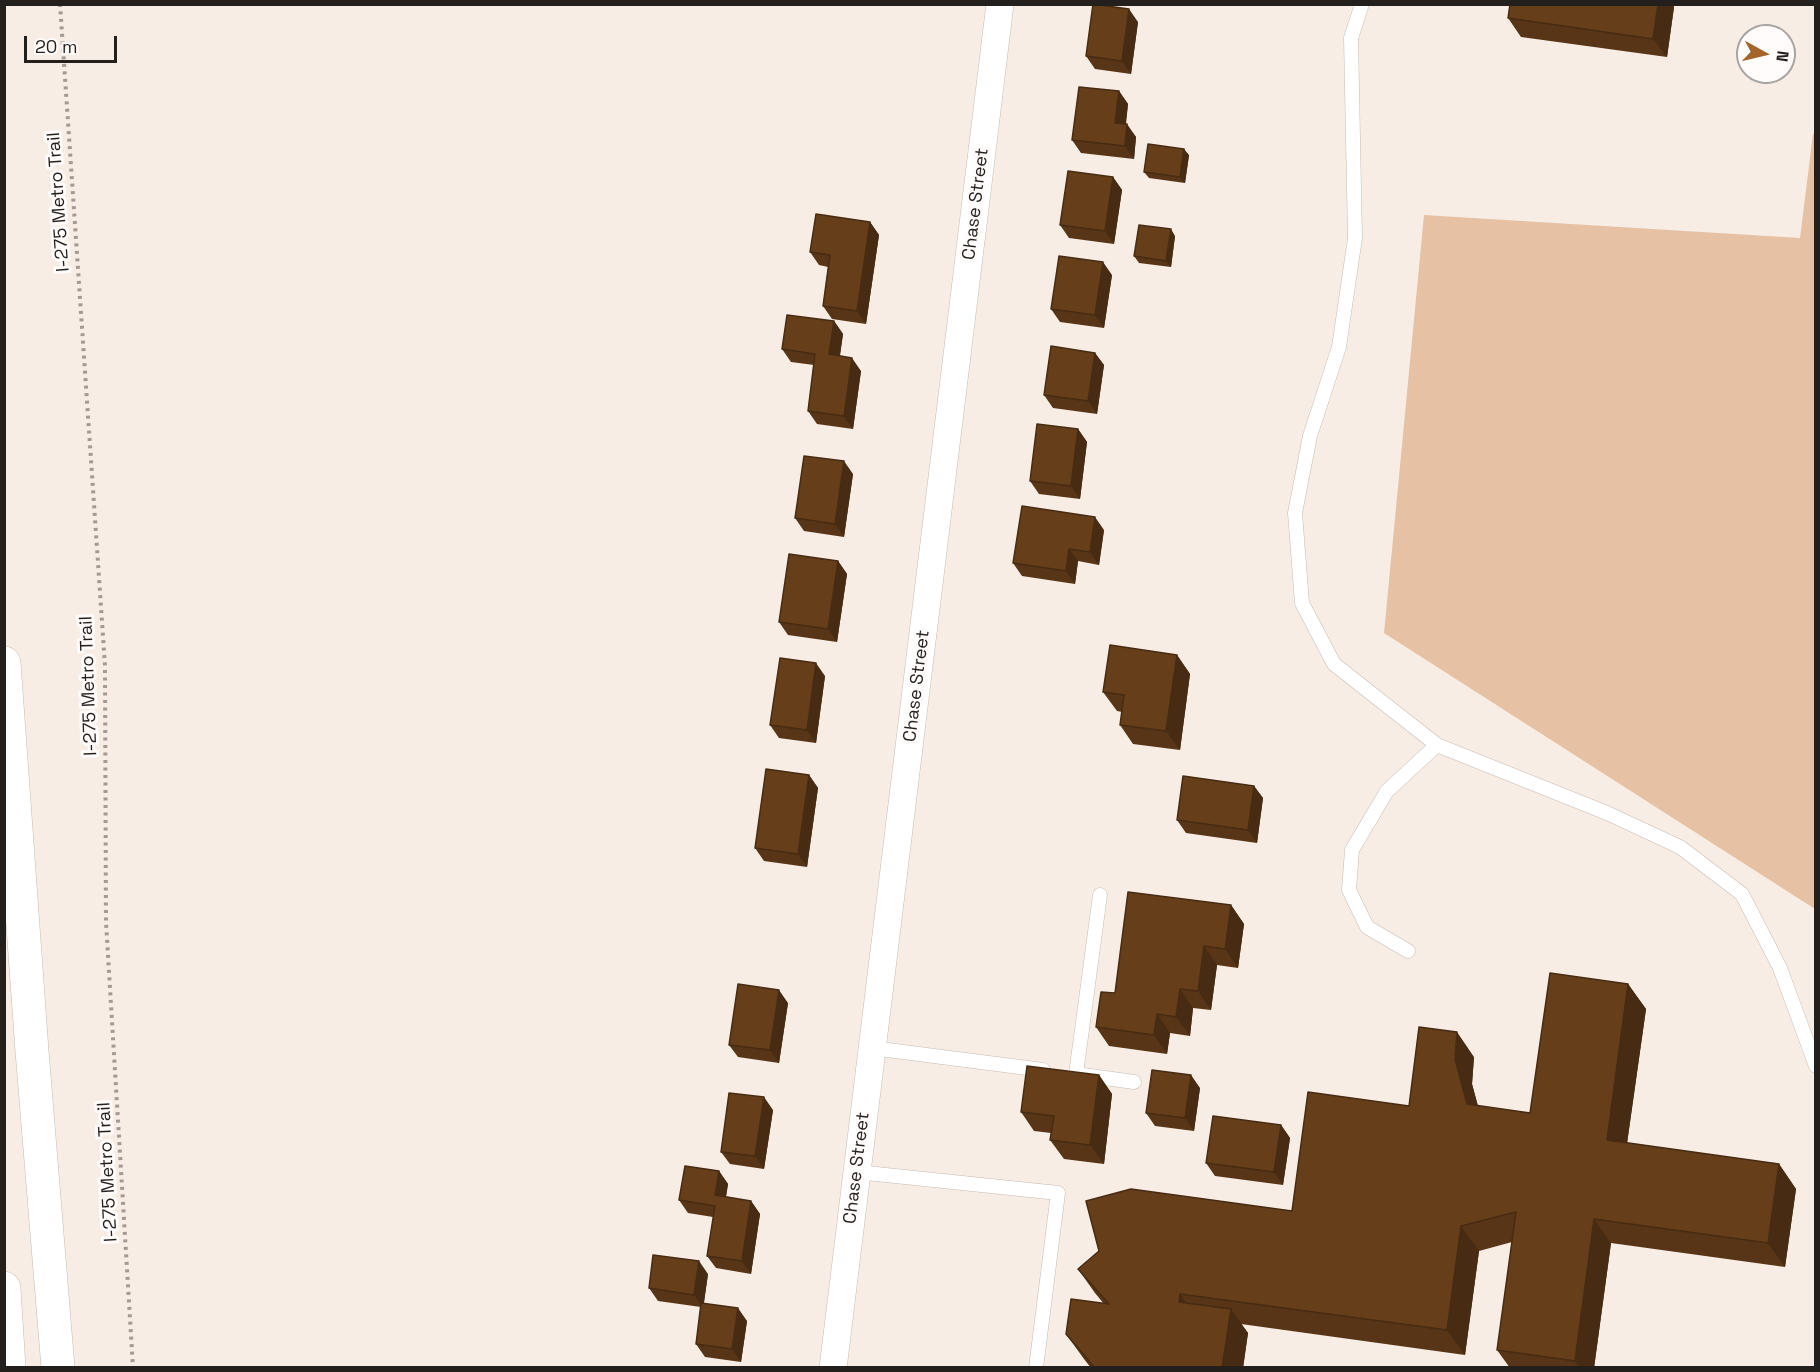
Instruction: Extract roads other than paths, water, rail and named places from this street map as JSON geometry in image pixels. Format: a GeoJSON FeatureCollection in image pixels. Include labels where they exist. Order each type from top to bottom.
{"type":"FeatureCollection","features":[{"type":"Feature","properties":{"kind":"highway"},"geometry":{"type":"LineString","coordinates":[[4,663],[58,1368]]}},
{"type":"Feature","properties":{"kind":"highway"},"geometry":{"type":"LineString","coordinates":[[4,1288],[9,1368]]}},
{"type":"Feature","properties":{"kind":"street","name":"Chase Street"},"geometry":{"type":"LineString","coordinates":[[833,1368],[1000,4]]}},
{"type":"Feature","properties":{"kind":"lane"},"geometry":{"type":"LineString","coordinates":[[1362,4],[1351,38],[1355,238],[1339,346],[1310,436],[1295,513],[1302,603],[1334,664],[1437,745],[1607,813],[1680,847],[1742,894],[1780,968],[1815,1066]]}},
{"type":"Feature","properties":{"kind":"lane"},"geometry":{"type":"LineString","coordinates":[[1408,951],[1367,927],[1349,890],[1352,850],[1387,791],[1437,745]]}},
{"type":"Feature","properties":{"kind":"lane"},"geometry":{"type":"LineString","coordinates":[[1064,1072],[1100,895]]}},
{"type":"Feature","properties":{"kind":"lane"},"geometry":{"type":"LineString","coordinates":[[872,1048],[1134,1082]]}},
{"type":"Feature","properties":{"kind":"lane"},"geometry":{"type":"LineString","coordinates":[[857,1172],[1058,1193],[1036,1368]]}}]}
